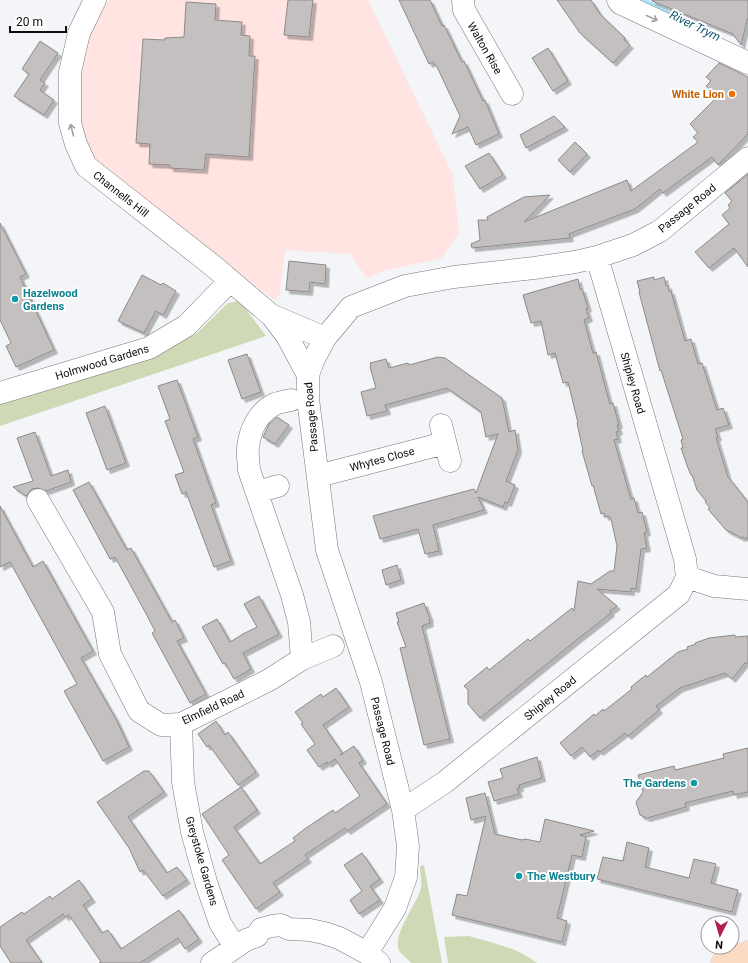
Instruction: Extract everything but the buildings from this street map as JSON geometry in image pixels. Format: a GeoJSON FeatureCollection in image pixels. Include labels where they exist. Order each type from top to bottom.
{"type":"FeatureCollection","features":[{"type":"Feature","properties":{"kind":"main road"},"geometry":{"type":"LineString","coordinates":[[722,963],[748,952]]}},
{"type":"Feature","properties":{"kind":"street","name":"Channells Hill"},"geometry":{"type":"LineString","coordinates":[[95,0],[79,33],[70,72],[70,123],[76,144],[86,166],[212,265],[272,316],[287,336],[308,375]]}},
{"type":"Feature","properties":{"kind":"street","name":"Walton Rise"},"geometry":{"type":"LineString","coordinates":[[463,0],[464,10],[512,94]]}},
{"type":"Feature","properties":{"kind":"street"},"geometry":{"type":"LineString","coordinates":[[618,0],[620,3],[748,63]]}},
{"type":"Feature","properties":{"kind":"street","name":"Passage Road"},"geometry":{"type":"LineString","coordinates":[[373,958],[395,908],[406,877],[408,846],[403,810],[370,682],[327,550],[309,411],[308,375],[313,361],[326,338],[351,307],[405,286],[454,277],[534,268],[596,257],[633,245],[660,231],[748,158]]}},
{"type":"Feature","properties":{"kind":"street","name":"Shipley Road"},"geometry":{"type":"LineString","coordinates":[[403,810],[445,782],[679,594],[687,578],[685,559],[596,257]]}},
{"type":"Feature","properties":{"kind":"street","name":"Holmwood Gardens"},"geometry":{"type":"LineString","coordinates":[[0,393],[149,348],[186,326],[230,281]]}},
{"type":"Feature","properties":{"kind":"street","name":"Channells Hill"},"geometry":{"type":"LineString","coordinates":[[272,316],[326,338]]}},
{"type":"Feature","properties":{"kind":"street"},"geometry":{"type":"LineString","coordinates":[[291,400],[275,405],[265,411],[252,430],[248,449],[249,470],[299,622],[302,659]]}},
{"type":"Feature","properties":{"kind":"street","name":"Whytes Close"},"geometry":{"type":"LineString","coordinates":[[318,476],[445,443]]}},
{"type":"Feature","properties":{"kind":"street"},"geometry":{"type":"LineString","coordinates":[[257,492],[278,486]]}},
{"type":"Feature","properties":{"kind":"street","name":"Elmfield Road"},"geometry":{"type":"LineString","coordinates":[[38,500],[103,612],[110,654],[139,712],[161,725],[181,724],[269,680],[302,659],[333,646]]}},
{"type":"Feature","properties":{"kind":"street"},"geometry":{"type":"LineString","coordinates":[[687,578],[714,586],[748,589]]}},
{"type":"Feature","properties":{"kind":"street","name":"Greystoke Gardens"},"geometry":{"type":"LineString","coordinates":[[181,724],[183,782],[192,832],[206,882],[220,923],[235,947]]}},
{"type":"Feature","properties":{"kind":"street"},"geometry":{"type":"LineString","coordinates":[[212,963],[246,940],[257,936],[261,929],[281,925],[289,929],[310,930],[339,938],[373,958]]}},
{"type":"Feature","properties":{"kind":"shaded area"},"geometry":{"type":"Polygon","coordinates":[[[109,0],[368,0],[453,175],[459,233],[442,258],[383,271],[367,279],[350,254],[285,250],[280,293],[275,300],[93,162],[81,140],[81,72],[90,30],[109,0]]]}},
{"type":"Feature","properties":{"kind":"green space"},"geometry":{"type":"Polygon","coordinates":[[[240,301],[266,336],[0,426],[0,400],[143,357],[197,333],[228,303],[240,301]]]}},
{"type":"Feature","properties":{"kind":"green space"},"geometry":{"type":"Polygon","coordinates":[[[424,865],[442,963],[411,963],[400,952],[398,945],[398,938],[401,929],[419,895],[421,888],[420,866],[424,865]]]}},
{"type":"Feature","properties":{"kind":"green space"},"geometry":{"type":"Polygon","coordinates":[[[469,936],[522,953],[537,963],[448,963],[444,937],[469,936]]]}},
{"type":"Feature","properties":{"kind":"waterway","name":"River Trym"},"geometry":{"type":"LineString","coordinates":[[642,0],[675,17]]}},
{"type":"Feature","properties":{"kind":"place","name":"White Lion"},"geometry":{"type":"Point","coordinates":[732,94]}},
{"type":"Feature","properties":{"kind":"place","name":"Hazelwood Gardens"},"geometry":{"type":"Point","coordinates":[15,299]}},
{"type":"Feature","properties":{"kind":"place","name":"The Gardens"},"geometry":{"type":"Point","coordinates":[694,783]}},
{"type":"Feature","properties":{"kind":"place","name":"The Westbury"},"geometry":{"type":"Point","coordinates":[519,876]}}]}
